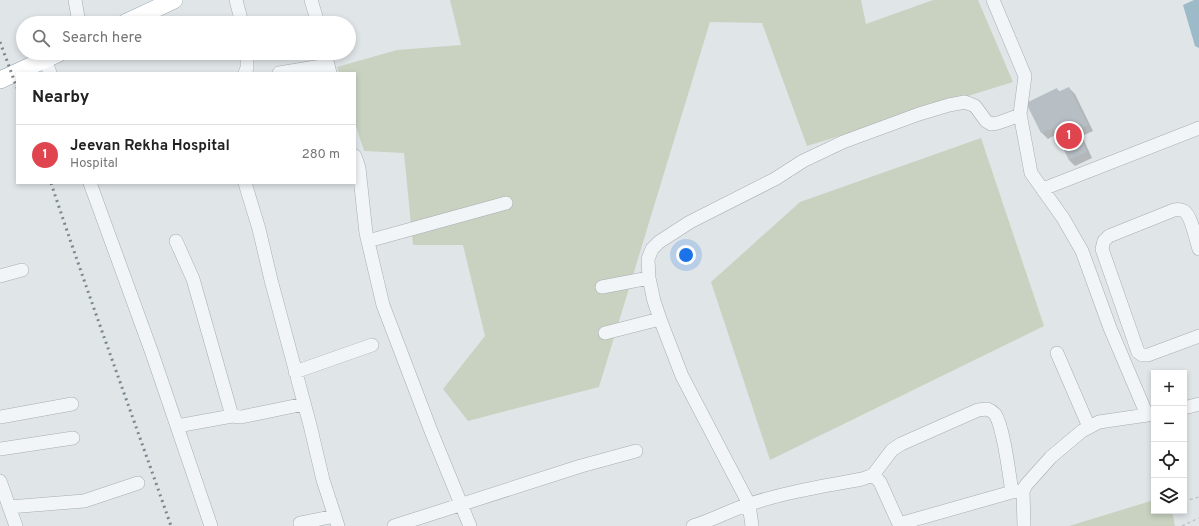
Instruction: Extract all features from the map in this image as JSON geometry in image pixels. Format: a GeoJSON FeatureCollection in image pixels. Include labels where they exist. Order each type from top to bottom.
{"type":"FeatureCollection","features":[{"type":"Feature","properties":{"kind":"main road"},"geometry":{"type":"LineString","coordinates":[[140,16],[174,0]]}},
{"type":"Feature","properties":{"kind":"main road"},"geometry":{"type":"LineString","coordinates":[[23,72],[51,62]]}},
{"type":"Feature","properties":{"kind":"main road"},"geometry":{"type":"LineString","coordinates":[[0,80],[16,74]]}},
{"type":"Feature","properties":{"kind":"street"},"geometry":{"type":"LineString","coordinates":[[75,0],[78,16]]}},
{"type":"Feature","properties":{"kind":"street"},"geometry":{"type":"LineString","coordinates":[[236,0],[240,16]]}},
{"type":"Feature","properties":{"kind":"street"},"geometry":{"type":"LineString","coordinates":[[311,0],[316,16]]}},
{"type":"Feature","properties":{"kind":"street"},"geometry":{"type":"LineString","coordinates":[[873,475],[880,482],[899,525],[1018,491],[1026,485],[1052,457],[1082,431],[1106,421],[1150,414],[1110,328],[1082,251],[1063,218],[1032,173],[1020,115],[1025,76],[993,0]]}},
{"type":"Feature","properties":{"kind":"street"},"geometry":{"type":"LineString","coordinates":[[245,72],[247,60]]}},
{"type":"Feature","properties":{"kind":"street"},"geometry":{"type":"LineString","coordinates":[[284,72],[328,64]]}},
{"type":"Feature","properties":{"kind":"street"},"geometry":{"type":"LineString","coordinates":[[752,526],[749,504],[682,376],[660,319],[649,278],[648,259],[652,250],[659,242],[690,222],[775,179],[803,161],[843,142],[919,114],[965,102],[975,106],[986,121],[991,124],[1020,115]]}},
{"type":"Feature","properties":{"kind":"street"},"geometry":{"type":"LineString","coordinates":[[1043,189],[1199,128]]}},
{"type":"Feature","properties":{"kind":"street"},"geometry":{"type":"LineString","coordinates":[[356,159],[359,168],[368,240],[383,306],[431,431],[470,526]]}},
{"type":"Feature","properties":{"kind":"street"},"geometry":{"type":"LineString","coordinates":[[90,184],[152,353],[211,526]]}},
{"type":"Feature","properties":{"kind":"street"},"geometry":{"type":"LineString","coordinates":[[245,184],[259,229],[323,480],[336,521],[300,523]]}},
{"type":"Feature","properties":{"kind":"street"},"geometry":{"type":"LineString","coordinates":[[368,240],[506,203]]}},
{"type":"Feature","properties":{"kind":"street"},"geometry":{"type":"LineString","coordinates":[[1199,249],[1185,211],[1180,209],[1174,210],[1110,236],[1104,241],[1102,249],[1138,352],[1142,355],[1148,355],[1199,336]]}},
{"type":"Feature","properties":{"kind":"street"},"geometry":{"type":"LineString","coordinates":[[176,241],[192,279],[232,416]]}},
{"type":"Feature","properties":{"kind":"street"},"geometry":{"type":"LineString","coordinates":[[0,276],[22,270]]}},
{"type":"Feature","properties":{"kind":"street"},"geometry":{"type":"LineString","coordinates":[[602,287],[649,278]]}},
{"type":"Feature","properties":{"kind":"street"},"geometry":{"type":"LineString","coordinates":[[605,333],[660,319]]}},
{"type":"Feature","properties":{"kind":"street"},"geometry":{"type":"LineString","coordinates":[[295,372],[372,345]]}},
{"type":"Feature","properties":{"kind":"street"},"geometry":{"type":"LineString","coordinates":[[1057,353],[1089,427]]}},
{"type":"Feature","properties":{"kind":"street"},"geometry":{"type":"LineString","coordinates":[[0,417],[72,404]]}},
{"type":"Feature","properties":{"kind":"street"},"geometry":{"type":"LineString","coordinates":[[177,426],[232,416],[241,417],[304,404]]}},
{"type":"Feature","properties":{"kind":"street"},"geometry":{"type":"LineString","coordinates":[[1187,407],[1199,404]]}},
{"type":"Feature","properties":{"kind":"street"},"geometry":{"type":"LineString","coordinates":[[692,526],[707,522],[749,504],[792,492],[862,479],[873,475],[892,450],[902,444],[978,410],[988,409],[994,413],[998,421],[1006,457],[1018,491],[1024,526]]}},
{"type":"Feature","properties":{"kind":"street"},"geometry":{"type":"LineString","coordinates":[[0,449],[73,438]]}},
{"type":"Feature","properties":{"kind":"street"},"geometry":{"type":"LineString","coordinates":[[394,526],[582,466],[636,451]]}},
{"type":"Feature","properties":{"kind":"street"},"geometry":{"type":"LineString","coordinates":[[0,481],[16,526]]}},
{"type":"Feature","properties":{"kind":"street"},"geometry":{"type":"LineString","coordinates":[[9,507],[84,501],[138,483]]}},
{"type":"Feature","properties":{"kind":"path"},"geometry":{"type":"LineString","coordinates":[[1187,500],[1199,497]]}},
{"type":"Feature","properties":{"kind":"path"},"geometry":{"type":"LineString","coordinates":[[1182,526],[1199,518]]}},
{"type":"Feature","properties":{"kind":"green space"},"geometry":{"type":"Polygon","coordinates":[[[450,0],[861,0],[866,24],[933,0],[978,0],[1013,82],[807,146],[762,23],[710,22],[599,387],[468,421],[443,389],[485,336],[463,245],[413,245],[404,153],[364,151],[356,126],[356,72],[339,72],[337,67],[397,50],[461,45],[450,0]]]}},
{"type":"Feature","properties":{"kind":"green space"},"geometry":{"type":"Polygon","coordinates":[[[981,138],[1044,326],[770,460],[711,282],[800,202],[981,138]]]}},
{"type":"Feature","properties":{"kind":"green space"},"geometry":{"type":"Polygon","coordinates":[[[1151,501],[1151,514],[1173,514],[1175,526],[1069,526],[1151,501]]]}},
{"type":"Feature","properties":{"kind":"water"},"geometry":{"type":"Polygon","coordinates":[[[1194,0],[1199,0],[1199,48],[1195,46],[1183,5],[1194,0]]]}},
{"type":"Feature","properties":{"kind":"building"},"geometry":{"type":"Polygon","coordinates":[[[1069,87],[1088,125],[1077,130],[1087,152],[1069,160],[1053,128],[1041,133],[1026,103],[1057,88],[1058,92],[1069,87]]]}},
{"type":"Feature","properties":{"kind":"railway"},"geometry":{"type":"LineString","coordinates":[[0,42],[16,85]]}},
{"type":"Feature","properties":{"kind":"railway"},"geometry":{"type":"LineString","coordinates":[[51,184],[171,526]]}},
{"type":"Feature","properties":{"kind":"place","name":"Jeevan Rekha Hospital"},"geometry":{"type":"Point","coordinates":[1069,136]}}]}
